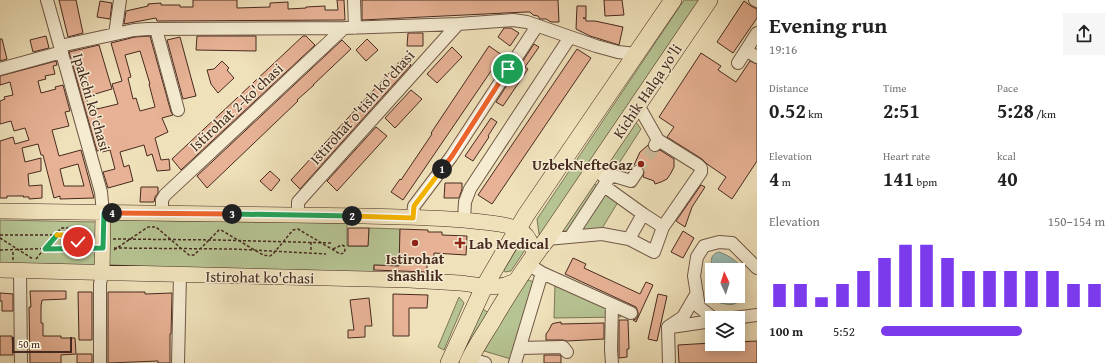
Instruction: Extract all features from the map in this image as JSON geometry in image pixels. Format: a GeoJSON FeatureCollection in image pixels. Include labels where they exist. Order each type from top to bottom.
{"type":"FeatureCollection","features":[{"type":"Feature","properties":{"kind":"highway","name":"Kichik Halqa yo'li"},"geometry":{"type":"LineString","coordinates":[[449,363],[484,287],[526,215],[673,0]]}},
{"type":"Feature","properties":{"kind":"highway","name":"Kichik Halqa yo'li"},"geometry":{"type":"LineString","coordinates":[[474,362],[476,346],[518,279],[535,264],[548,239],[588,178],[709,0]]}},
{"type":"Feature","properties":{"kind":"main road"},"geometry":{"type":"LineString","coordinates":[[0,212],[298,215],[464,219],[518,229],[529,238],[535,264]]}},
{"type":"Feature","properties":{"kind":"main road"},"geometry":{"type":"LineString","coordinates":[[102,273],[106,248],[104,213]]}},
{"type":"Feature","properties":{"kind":"main road","name":"Istirohat ko'chasi"},"geometry":{"type":"LineString","coordinates":[[11,269],[102,273],[409,280],[462,283],[484,287],[500,287],[510,284],[518,279]]}},
{"type":"Feature","properties":{"kind":"street","name":"Ipakchi ko'chasi"},"geometry":{"type":"LineString","coordinates":[[47,0],[101,192],[104,213]]}},
{"type":"Feature","properties":{"kind":"street"},"geometry":{"type":"LineString","coordinates":[[115,34],[120,0]]}},
{"type":"Feature","properties":{"kind":"street"},"geometry":{"type":"LineString","coordinates":[[349,28],[354,0]]}},
{"type":"Feature","properties":{"kind":"street"},"geometry":{"type":"LineString","coordinates":[[0,69],[61,49],[134,30],[349,28],[458,24],[513,20],[519,20],[596,46],[618,52],[636,54]]}},
{"type":"Feature","properties":{"kind":"street","name":"Istirohat o'tish ko'chasi"},"geometry":{"type":"LineString","coordinates":[[298,215],[298,202],[458,24]]}},
{"type":"Feature","properties":{"kind":"street"},"geometry":{"type":"LineString","coordinates":[[413,218],[414,206],[452,156],[537,26]]}},
{"type":"Feature","properties":{"kind":"street","name":"Istirohat 2-ko'chasi"},"geometry":{"type":"LineString","coordinates":[[162,214],[162,200],[165,195],[349,28]]}},
{"type":"Feature","properties":{"kind":"street"},"geometry":{"type":"LineString","coordinates":[[156,29],[178,110]]}},
{"type":"Feature","properties":{"kind":"street"},"geometry":{"type":"LineString","coordinates":[[738,63],[757,35]]}},
{"type":"Feature","properties":{"kind":"street"},"geometry":{"type":"LineString","coordinates":[[464,219],[465,202],[470,189],[570,37]]}},
{"type":"Feature","properties":{"kind":"street"},"geometry":{"type":"LineString","coordinates":[[746,50],[757,57]]}},
{"type":"Feature","properties":{"kind":"street"},"geometry":{"type":"LineString","coordinates":[[548,239],[602,234],[629,239],[654,252],[663,227],[701,172],[701,168],[656,143],[638,105]]}},
{"type":"Feature","properties":{"kind":"street"},"geometry":{"type":"LineString","coordinates":[[588,178],[610,176],[631,181],[637,172]]}},
{"type":"Feature","properties":{"kind":"street"},"geometry":{"type":"LineString","coordinates":[[571,236],[610,176]]}},
{"type":"Feature","properties":{"kind":"street"},"geometry":{"type":"LineString","coordinates":[[604,186],[663,227]]}},
{"type":"Feature","properties":{"kind":"street"},"geometry":{"type":"LineString","coordinates":[[629,239],[643,214]]}},
{"type":"Feature","properties":{"kind":"street"},"geometry":{"type":"LineString","coordinates":[[705,312],[699,307],[694,276],[697,257],[704,246],[719,242],[732,243],[757,268]]}},
{"type":"Feature","properties":{"kind":"street"},"geometry":{"type":"LineString","coordinates":[[515,363],[520,348],[535,264],[612,305],[632,313]]}},
{"type":"Feature","properties":{"kind":"street"},"geometry":{"type":"LineString","coordinates":[[11,269],[21,363]]}},
{"type":"Feature","properties":{"kind":"street"},"geometry":{"type":"LineString","coordinates":[[100,363],[100,284],[102,273]]}},
{"type":"Feature","properties":{"kind":"street"},"geometry":{"type":"LineString","coordinates":[[178,363],[180,275]]}},
{"type":"Feature","properties":{"kind":"street"},"geometry":{"type":"LineString","coordinates":[[668,327],[683,317],[697,293]]}},
{"type":"Feature","properties":{"kind":"street"},"geometry":{"type":"LineString","coordinates":[[612,305],[612,363]]}},
{"type":"Feature","properties":{"kind":"street"},"geometry":{"type":"LineString","coordinates":[[745,317],[757,315]]}},
{"type":"Feature","properties":{"kind":"street"},"geometry":{"type":"LineString","coordinates":[[668,327],[705,322]]}},
{"type":"Feature","properties":{"kind":"street"},"geometry":{"type":"LineString","coordinates":[[668,327],[669,363]]}},
{"type":"Feature","properties":{"kind":"street"},"geometry":{"type":"LineString","coordinates":[[520,348],[563,347],[567,352]]}},
{"type":"Feature","properties":{"kind":"path"},"geometry":{"type":"LineString","coordinates":[[106,248],[131,239],[148,227],[153,226],[188,255],[192,256],[219,230],[240,240],[266,256],[270,256],[275,252],[293,230],[298,229],[340,254],[344,253],[345,247],[342,245],[333,249]]}},
{"type":"Feature","properties":{"kind":"path"},"geometry":{"type":"LineString","coordinates":[[0,238],[34,260],[45,249],[61,228],[68,228],[69,242],[78,242]]}},
{"type":"Feature","properties":{"kind":"path"},"geometry":{"type":"LineString","coordinates":[[0,235],[68,235]]}},
{"type":"Feature","properties":{"kind":"path"},"geometry":{"type":"LineString","coordinates":[[106,248],[131,239],[331,243]]}},
{"type":"Feature","properties":{"kind":"path"},"geometry":{"type":"LineString","coordinates":[[311,242],[311,253]]}},
{"type":"Feature","properties":{"kind":"path"},"geometry":{"type":"LineString","coordinates":[[0,250],[106,248],[200,249],[256,250],[326,254]]}},
{"type":"Feature","properties":{"kind":"path"},"geometry":{"type":"LineString","coordinates":[[11,269],[13,250]]}},
{"type":"Feature","properties":{"kind":"green space"},"geometry":{"type":"Polygon","coordinates":[[[684,0],[700,0],[544,235],[539,234],[537,219],[684,0]]]}},
{"type":"Feature","properties":{"kind":"green space"},"geometry":{"type":"Polygon","coordinates":[[[636,122],[641,129],[614,171],[604,170],[606,166],[636,122]]]}},
{"type":"Feature","properties":{"kind":"green space"},"geometry":{"type":"Polygon","coordinates":[[[593,184],[599,186],[569,231],[562,231],[593,184]]]}},
{"type":"Feature","properties":{"kind":"green space"},"geometry":{"type":"Polygon","coordinates":[[[604,192],[618,202],[601,230],[583,231],[581,228],[604,192]]]}},
{"type":"Feature","properties":{"kind":"green space"},"geometry":{"type":"Polygon","coordinates":[[[0,220],[96,222],[98,266],[0,265],[0,220]]]}},
{"type":"Feature","properties":{"kind":"green space"},"geometry":{"type":"Polygon","coordinates":[[[108,220],[347,223],[347,246],[368,246],[369,228],[400,229],[399,266],[374,265],[373,273],[108,268],[108,220]]]}},
{"type":"Feature","properties":{"kind":"green space"},"geometry":{"type":"Polygon","coordinates":[[[521,244],[525,250],[511,271],[505,272],[504,270],[521,244]]]}},
{"type":"Feature","properties":{"kind":"green space"},"geometry":{"type":"Polygon","coordinates":[[[529,280],[533,282],[511,359],[484,351],[525,281],[529,280]]]}},
{"type":"Feature","properties":{"kind":"green space"},"geometry":{"type":"Polygon","coordinates":[[[555,284],[621,312],[621,317],[554,318],[555,284]]]}},
{"type":"Feature","properties":{"kind":"green space"},"geometry":{"type":"Polygon","coordinates":[[[459,297],[464,303],[444,350],[438,347],[459,297]]]}},
{"type":"Feature","properties":{"kind":"green space"},"geometry":{"type":"Polygon","coordinates":[[[483,309],[490,314],[462,363],[457,363],[483,309]]]}},
{"type":"Feature","properties":{"kind":"water"},"geometry":{"type":"Polygon","coordinates":[[[719,252],[728,256],[737,263],[711,263],[712,257],[719,252]]]}},
{"type":"Feature","properties":{"kind":"water"},"geometry":{"type":"Polygon","coordinates":[[[722,303],[736,303],[733,304],[722,303]]]}},
{"type":"Feature","properties":{"kind":"building"},"geometry":{"type":"Polygon","coordinates":[[[59,0],[76,0],[83,33],[68,37],[59,0]]]}},
{"type":"Feature","properties":{"kind":"building"},"geometry":{"type":"Polygon","coordinates":[[[193,0],[237,0],[237,8],[270,7],[270,3],[288,2],[288,9],[325,6],[325,10],[338,10],[337,0],[344,0],[345,20],[157,21],[156,18],[124,24],[126,11],[148,6],[148,4],[161,3],[161,5],[193,7],[193,0]]]}},
{"type":"Feature","properties":{"kind":"building"},"geometry":{"type":"Polygon","coordinates":[[[362,0],[558,0],[559,22],[551,22],[546,19],[540,19],[538,16],[533,15],[530,12],[362,20],[362,0]]]}},
{"type":"Feature","properties":{"kind":"building"},"geometry":{"type":"Polygon","coordinates":[[[604,0],[622,0],[624,15],[605,16],[604,0]]]}},
{"type":"Feature","properties":{"kind":"building"},"geometry":{"type":"Polygon","coordinates":[[[100,1],[112,3],[110,19],[97,17],[100,1]]]}},
{"type":"Feature","properties":{"kind":"building"},"geometry":{"type":"Polygon","coordinates":[[[744,1],[757,9],[757,18],[733,53],[717,42],[744,1]]]}},
{"type":"Feature","properties":{"kind":"building"},"geometry":{"type":"Polygon","coordinates":[[[577,6],[586,6],[586,18],[583,18],[586,19],[586,21],[595,21],[623,27],[619,45],[590,36],[576,29],[577,6]]]}},
{"type":"Feature","properties":{"kind":"building"},"geometry":{"type":"Polygon","coordinates":[[[504,28],[511,28],[519,33],[510,46],[498,37],[504,28]]]}},
{"type":"Feature","properties":{"kind":"building"},"geometry":{"type":"Polygon","coordinates":[[[408,33],[423,33],[423,46],[407,46],[408,33]]]}},
{"type":"Feature","properties":{"kind":"building"},"geometry":{"type":"Polygon","coordinates":[[[46,36],[49,48],[33,52],[30,40],[46,36]]]}},
{"type":"Feature","properties":{"kind":"building"},"geometry":{"type":"Polygon","coordinates":[[[150,36],[173,115],[162,118],[168,132],[155,138],[161,160],[169,159],[170,170],[157,171],[152,154],[147,156],[144,145],[120,152],[124,167],[129,165],[133,181],[108,188],[103,172],[115,169],[110,150],[102,152],[101,150],[97,151],[69,52],[99,45],[112,89],[86,98],[90,110],[97,109],[118,104],[112,84],[122,81],[111,43],[135,37],[150,36]],[[140,51],[125,55],[131,77],[128,78],[133,99],[136,98],[140,111],[155,107],[140,51]]]}},
{"type":"Feature","properties":{"kind":"building"},"geometry":{"type":"Polygon","coordinates":[[[197,36],[256,36],[256,51],[196,50],[197,36]]]}},
{"type":"Feature","properties":{"kind":"building"},"geometry":{"type":"Polygon","coordinates":[[[303,36],[306,36],[315,45],[181,170],[172,159],[303,36]]]}},
{"type":"Feature","properties":{"kind":"building"},"geometry":{"type":"Polygon","coordinates":[[[180,37],[196,96],[183,99],[167,40],[180,37]]]}},
{"type":"Feature","properties":{"kind":"building"},"geometry":{"type":"Polygon","coordinates":[[[0,39],[2,39],[7,59],[0,61],[0,39]]]}},
{"type":"Feature","properties":{"kind":"building"},"geometry":{"type":"Polygon","coordinates":[[[367,39],[378,50],[366,61],[356,50],[367,39]]]}},
{"type":"Feature","properties":{"kind":"building"},"geometry":{"type":"Polygon","coordinates":[[[342,40],[351,49],[207,188],[197,176],[342,40]]]}},
{"type":"Feature","properties":{"kind":"building"},"geometry":{"type":"Polygon","coordinates":[[[534,44],[539,47],[525,67],[528,69],[503,106],[496,102],[534,44]]]}},
{"type":"Feature","properties":{"kind":"building"},"geometry":{"type":"Polygon","coordinates":[[[489,46],[502,55],[403,200],[391,192],[400,179],[401,180],[432,134],[431,133],[489,46]]]}},
{"type":"Feature","properties":{"kind":"building"},"geometry":{"type":"Polygon","coordinates":[[[452,47],[462,57],[437,83],[427,74],[452,47]]]}},
{"type":"Feature","properties":{"kind":"building"},"geometry":{"type":"Polygon","coordinates":[[[577,49],[591,58],[492,204],[478,195],[577,49]]]}},
{"type":"Feature","properties":{"kind":"building"},"geometry":{"type":"Polygon","coordinates":[[[701,53],[721,66],[718,70],[736,82],[750,61],[757,64],[757,161],[732,199],[718,189],[726,177],[702,159],[667,137],[674,127],[659,117],[701,53]]]}},
{"type":"Feature","properties":{"kind":"building"},"geometry":{"type":"Polygon","coordinates":[[[403,58],[411,65],[300,189],[291,180],[403,58]]]}},
{"type":"Feature","properties":{"kind":"building"},"geometry":{"type":"Polygon","coordinates":[[[56,61],[57,65],[53,66],[55,74],[45,76],[46,79],[38,81],[41,93],[56,89],[55,87],[63,85],[70,111],[65,112],[69,126],[52,130],[59,156],[81,150],[94,198],[60,199],[60,196],[54,198],[43,155],[41,155],[38,144],[22,148],[25,162],[41,158],[41,171],[28,174],[29,186],[42,185],[42,198],[29,199],[29,197],[23,197],[24,196],[7,196],[7,198],[0,198],[0,141],[13,137],[15,144],[29,140],[25,128],[14,131],[11,121],[0,124],[0,101],[5,99],[4,97],[13,95],[10,82],[0,85],[0,76],[56,61]],[[78,164],[60,169],[64,186],[84,186],[78,164]]]}},
{"type":"Feature","properties":{"kind":"building"},"geometry":{"type":"Polygon","coordinates":[[[222,61],[229,68],[227,70],[234,78],[218,93],[211,84],[207,70],[214,69],[222,61]]]}},
{"type":"Feature","properties":{"kind":"building"},"geometry":{"type":"Polygon","coordinates":[[[411,90],[422,99],[395,128],[385,118],[411,90]]]}},
{"type":"Feature","properties":{"kind":"building"},"geometry":{"type":"Polygon","coordinates":[[[491,118],[497,122],[473,161],[465,156],[491,118]]]}},
{"type":"Feature","properties":{"kind":"building"},"geometry":{"type":"Polygon","coordinates":[[[376,127],[387,136],[337,191],[327,181],[376,127]]]}},
{"type":"Feature","properties":{"kind":"building","name":"UzbekNefteGaz"},"geometry":{"type":"Polygon","coordinates":[[[648,145],[652,152],[660,150],[674,159],[674,167],[667,179],[655,184],[654,181],[643,177],[644,168],[634,165],[640,152],[648,145]]]}},
{"type":"Feature","properties":{"kind":"building"},"geometry":{"type":"Polygon","coordinates":[[[270,171],[280,180],[271,191],[260,181],[270,171]]]}},
{"type":"Feature","properties":{"kind":"building"},"geometry":{"type":"Polygon","coordinates":[[[445,183],[462,183],[459,198],[444,198],[445,183]]]}},
{"type":"Feature","properties":{"kind":"building"},"geometry":{"type":"Polygon","coordinates":[[[701,185],[705,187],[692,207],[685,227],[676,221],[701,185]]]}},
{"type":"Feature","properties":{"kind":"building"},"geometry":{"type":"Polygon","coordinates":[[[141,187],[158,187],[158,193],[154,202],[140,202],[141,187]]]}},
{"type":"Feature","properties":{"kind":"building"},"geometry":{"type":"Polygon","coordinates":[[[348,228],[369,228],[368,246],[348,246],[348,228]]]}},
{"type":"Feature","properties":{"kind":"building"},"geometry":{"type":"Polygon","coordinates":[[[400,229],[428,230],[428,232],[442,232],[442,235],[467,236],[466,255],[434,253],[434,264],[427,264],[427,272],[374,270],[374,265],[399,266],[400,229]]]}},
{"type":"Feature","properties":{"kind":"building"},"geometry":{"type":"Polygon","coordinates":[[[683,231],[694,238],[683,258],[671,252],[683,231]]]}},
{"type":"Feature","properties":{"kind":"building"},"geometry":{"type":"Polygon","coordinates":[[[573,258],[586,264],[584,268],[640,294],[646,282],[653,285],[636,322],[633,320],[638,316],[636,307],[565,274],[573,258]]]}},
{"type":"Feature","properties":{"kind":"building"},"geometry":{"type":"Polygon","coordinates":[[[30,291],[66,291],[66,299],[42,300],[41,306],[43,336],[75,338],[76,354],[61,355],[61,363],[30,363],[30,291]]]}},
{"type":"Feature","properties":{"kind":"building"},"geometry":{"type":"Polygon","coordinates":[[[78,292],[92,292],[92,340],[79,340],[78,292]]]}},
{"type":"Feature","properties":{"kind":"building"},"geometry":{"type":"Polygon","coordinates":[[[108,292],[145,292],[145,294],[172,293],[170,363],[158,363],[158,361],[108,363],[108,292]]]}},
{"type":"Feature","properties":{"kind":"building"},"geometry":{"type":"Polygon","coordinates":[[[0,293],[13,294],[13,311],[2,311],[0,293]]]}},
{"type":"Feature","properties":{"kind":"building"},"geometry":{"type":"Polygon","coordinates":[[[393,294],[428,295],[427,308],[409,308],[409,336],[393,336],[393,294]]]}},
{"type":"Feature","properties":{"kind":"building"},"geometry":{"type":"Polygon","coordinates":[[[658,294],[667,296],[657,341],[648,339],[658,294]]]}},
{"type":"Feature","properties":{"kind":"building"},"geometry":{"type":"Polygon","coordinates":[[[369,298],[372,326],[365,326],[365,337],[348,338],[348,330],[354,330],[350,300],[369,298]]]}},
{"type":"Feature","properties":{"kind":"building"},"geometry":{"type":"Polygon","coordinates":[[[619,320],[628,320],[629,349],[627,349],[627,357],[619,358],[619,320]]]}},
{"type":"Feature","properties":{"kind":"building"},"geometry":{"type":"Polygon","coordinates":[[[561,322],[561,324],[604,323],[604,339],[567,341],[546,340],[546,334],[552,324],[561,322]]]}},
{"type":"Feature","properties":{"kind":"building"},"geometry":{"type":"Polygon","coordinates":[[[0,336],[12,336],[13,355],[0,355],[0,336]]]}},
{"type":"Feature","properties":{"kind":"building"},"geometry":{"type":"Polygon","coordinates":[[[757,341],[757,363],[679,363],[678,345],[705,343],[705,351],[745,351],[745,342],[757,341]]]}},
{"type":"Feature","properties":{"kind":"building"},"geometry":{"type":"Polygon","coordinates":[[[77,354],[92,354],[92,363],[77,363],[77,354]]]}},
{"type":"Feature","properties":{"kind":"building"},"geometry":{"type":"Polygon","coordinates":[[[544,355],[559,355],[561,356],[561,363],[544,363],[544,355]]]}},
{"type":"Feature","properties":{"kind":"tunnel"},"geometry":{"type":"LineString","coordinates":[[637,172],[655,146]]}},
{"type":"Feature","properties":{"kind":"place","name":"UzbekNefteGaz"},"geometry":{"type":"Point","coordinates":[641,164]}},
{"type":"Feature","properties":{"kind":"place","name":"Istirohat shashlik"},"geometry":{"type":"Point","coordinates":[415,243]}},
{"type":"Feature","properties":{"kind":"place","name":"Lab Medical"},"geometry":{"type":"Point","coordinates":[460,243]}},
{"type":"Feature","properties":{"kind":"route"},"geometry":{"type":"LineString","coordinates":[[78,242],[69,242],[68,235],[56,235],[45,249],[103,248],[104,213],[413,218],[414,206],[452,156],[508,69]]}}]}
